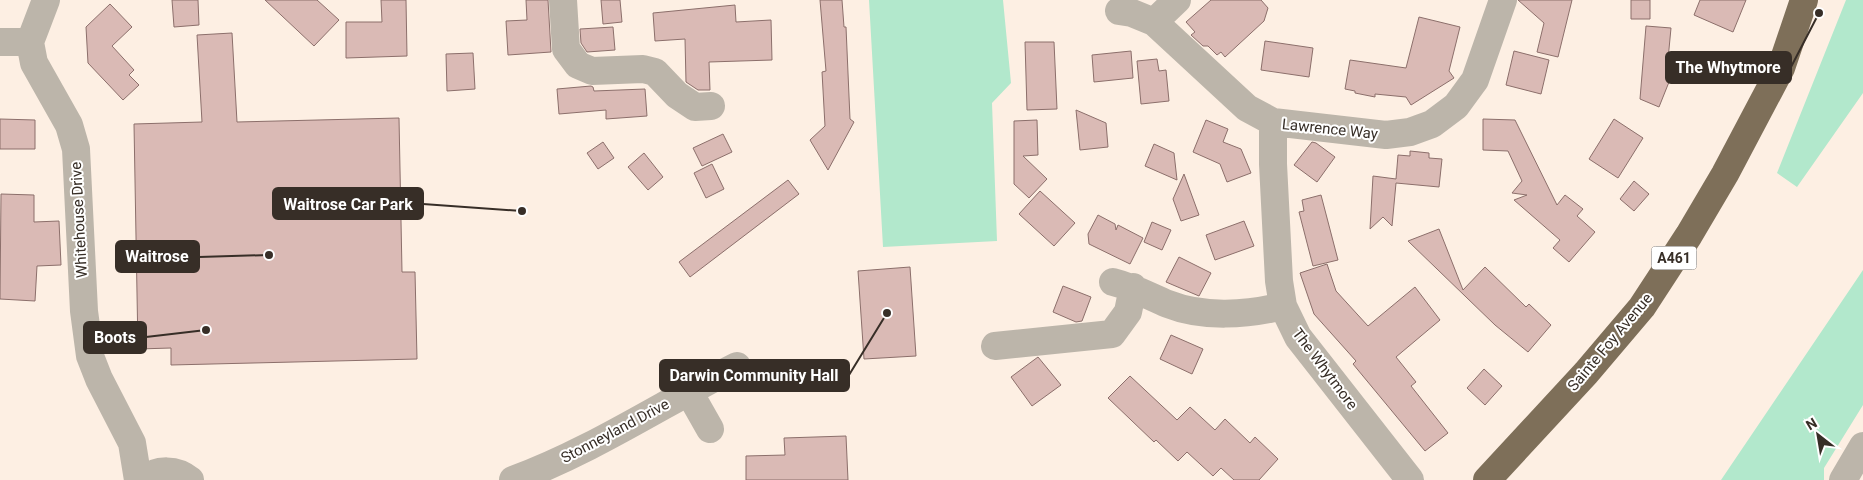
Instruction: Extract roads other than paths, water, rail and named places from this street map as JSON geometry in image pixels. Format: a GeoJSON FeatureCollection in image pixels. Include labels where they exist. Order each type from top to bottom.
{"type":"FeatureCollection","features":[{"type":"Feature","properties":{"kind":"highway","name":"Sainte Foy Avenue"},"geometry":{"type":"LineString","coordinates":[[1487,480],[1586,373],[1642,307],[1689,235],[1729,166],[1781,68],[1804,0]]}},
{"type":"Feature","properties":{"kind":"street"},"geometry":{"type":"LineString","coordinates":[[0,42],[30,42],[46,0]]}},
{"type":"Feature","properties":{"kind":"street"},"geometry":{"type":"LineString","coordinates":[[563,0],[566,49],[578,64],[592,71],[643,69],[655,72],[677,95],[695,107],[711,106]]}},
{"type":"Feature","properties":{"kind":"street"},"geometry":{"type":"LineString","coordinates":[[1154,22],[1177,0]]}},
{"type":"Feature","properties":{"kind":"street","name":"Lawrence Way"},"geometry":{"type":"LineString","coordinates":[[1119,11],[1132,13],[1154,22],[1247,108],[1273,122],[1386,135],[1410,132],[1432,124],[1456,106],[1475,80],[1503,0]]}},
{"type":"Feature","properties":{"kind":"street","name":"Whitehouse Drive"},"geometry":{"type":"LineString","coordinates":[[30,42],[34,63],[69,124],[76,149],[84,311],[90,356],[99,379],[132,444],[138,480]]}},
{"type":"Feature","properties":{"kind":"street","name":"The Whytmore"},"geometry":{"type":"LineString","coordinates":[[1273,122],[1273,164],[1279,281],[1283,306],[1298,337],[1410,480]]}},
{"type":"Feature","properties":{"kind":"street"},"geometry":{"type":"LineString","coordinates":[[995,346],[1112,334],[1128,312],[1123,284],[1169,304],[1208,312],[1253,313],[1283,306]]}},
{"type":"Feature","properties":{"kind":"street","name":"Stonneyland Drive"},"geometry":{"type":"LineString","coordinates":[[513,480],[587,448],[737,366]]}},
{"type":"Feature","properties":{"kind":"street"},"geometry":{"type":"LineString","coordinates":[[689,392],[710,429]]}},
{"type":"Feature","properties":{"kind":"street","name":"Whitehouse Drive"},"geometry":{"type":"LineString","coordinates":[[132,444],[180,476]]}},
{"type":"Feature","properties":{"kind":"street"},"geometry":{"type":"LineString","coordinates":[[1843,480],[1863,446]]}},
{"type":"Feature","properties":{"kind":"street"},"geometry":{"type":"LineString","coordinates":[[144,480],[160,472],[180,476]]}},
{"type":"Feature","properties":{"kind":"place","name":"The Whytmore"},"geometry":{"type":"Point","coordinates":[1819,13]}},
{"type":"Feature","properties":{"kind":"place","name":"Waitrose Car Park"},"geometry":{"type":"Point","coordinates":[522,211]}},
{"type":"Feature","properties":{"kind":"place","name":"Waitrose"},"geometry":{"type":"Point","coordinates":[269,255]}},
{"type":"Feature","properties":{"kind":"place","name":"Darwin Community Hall"},"geometry":{"type":"Point","coordinates":[887,313]}},
{"type":"Feature","properties":{"kind":"place","name":"Boots"},"geometry":{"type":"Point","coordinates":[206,330]}}]}
